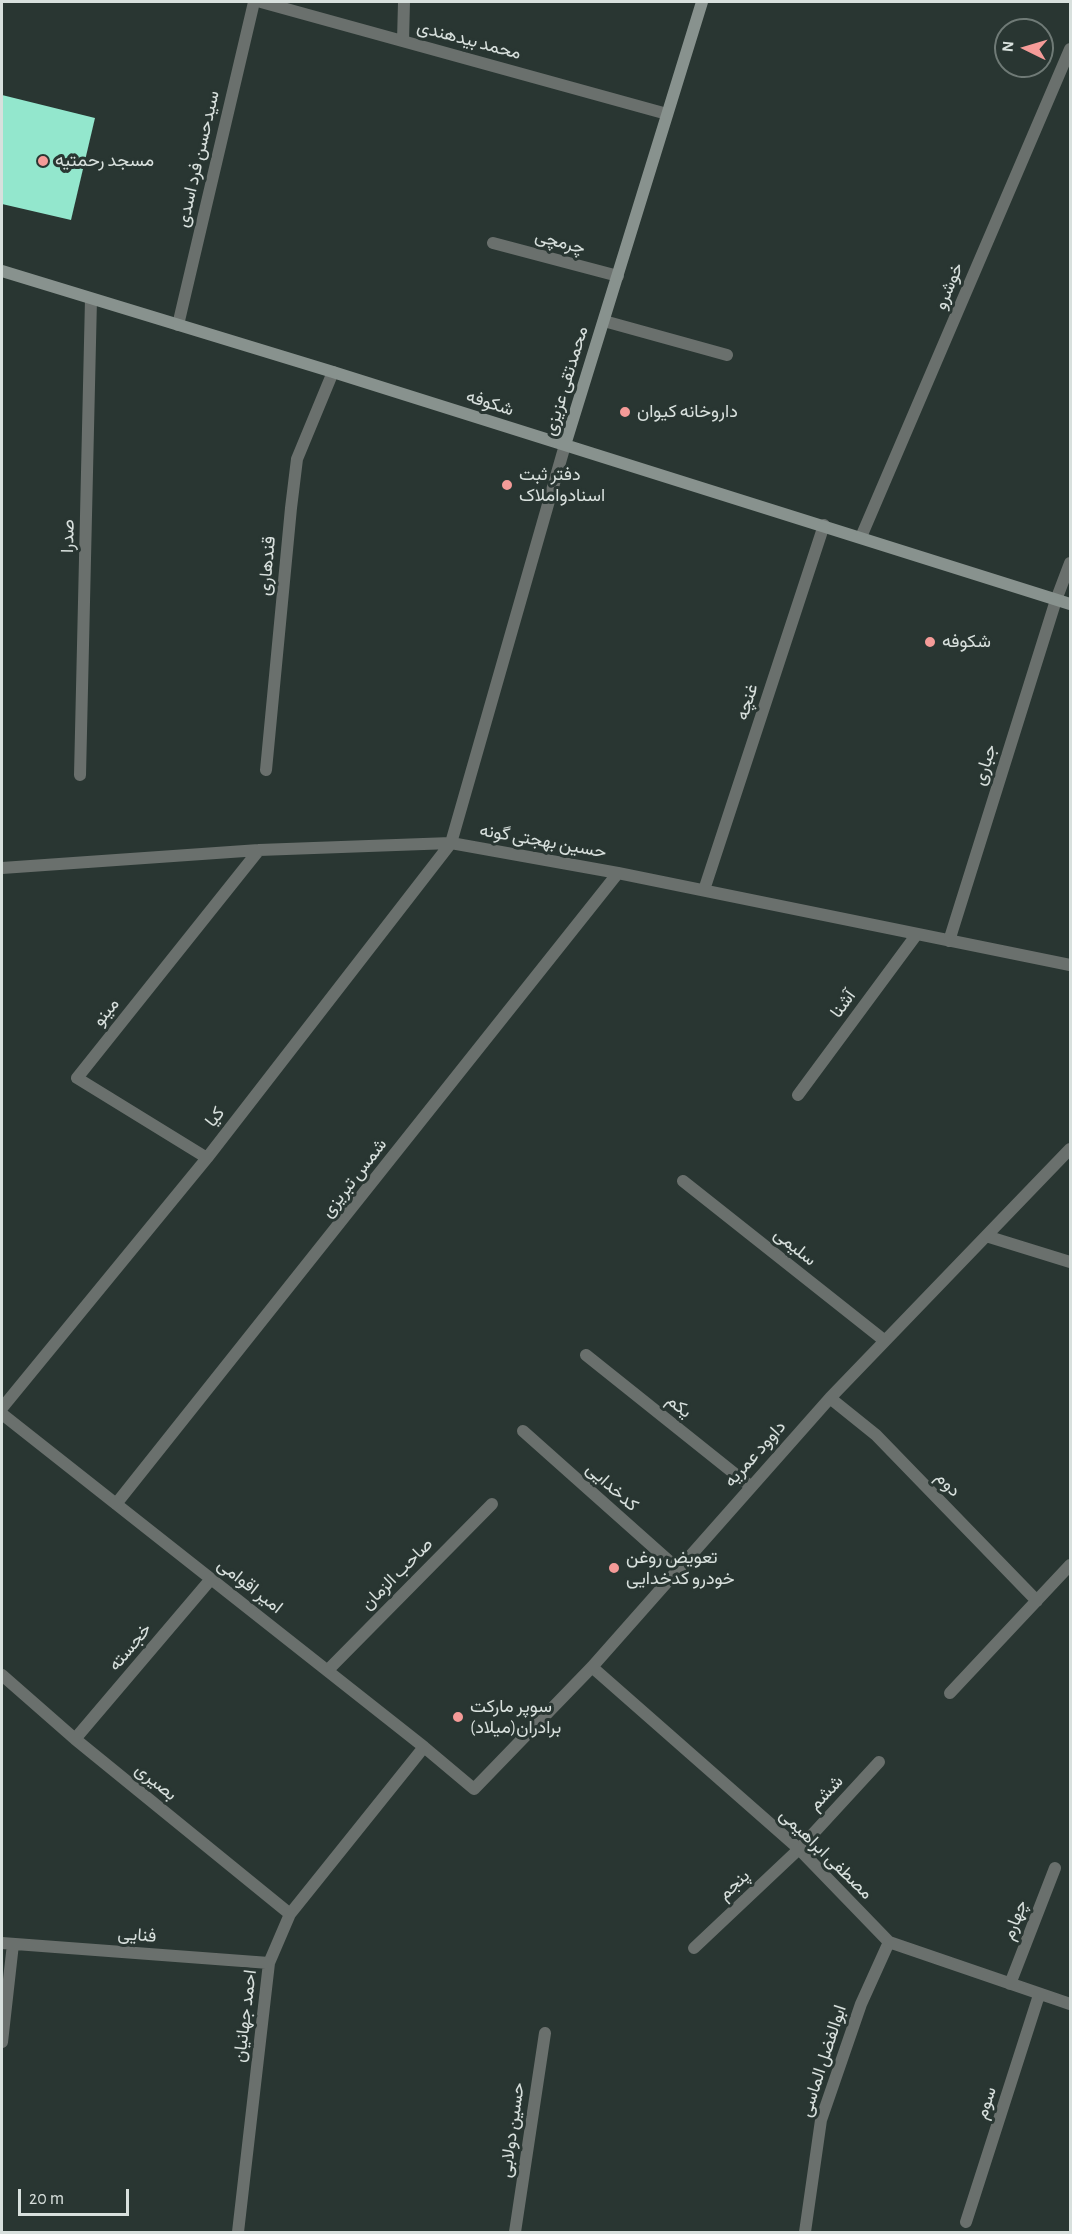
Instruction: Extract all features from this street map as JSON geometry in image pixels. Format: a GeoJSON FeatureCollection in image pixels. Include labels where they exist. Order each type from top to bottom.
{"type":"FeatureCollection","features":[{"type":"Feature","properties":{"kind":"main road","name":"محمدتقی عزیزی"},"geometry":{"type":"LineString","coordinates":[[565,446],[702,2]]}},
{"type":"Feature","properties":{"kind":"main road","name":"شکوفه"},"geometry":{"type":"LineString","coordinates":[[2,271],[333,372],[1071,604]]}},
{"type":"Feature","properties":{"kind":"street","name":"سیدحسن فرد اسدی"},"geometry":{"type":"LineString","coordinates":[[178,325],[254,2]]}},
{"type":"Feature","properties":{"kind":"street","name":"محمد بیدهندی"},"geometry":{"type":"LineString","coordinates":[[261,2],[667,114]]}},
{"type":"Feature","properties":{"kind":"street"},"geometry":{"type":"LineString","coordinates":[[403,41],[404,2]]}},
{"type":"Feature","properties":{"kind":"street","name":"خوشرو"},"geometry":{"type":"LineString","coordinates":[[861,537],[1071,49]]}},
{"type":"Feature","properties":{"kind":"street","name":"چرمچی"},"geometry":{"type":"LineString","coordinates":[[493,243],[618,276]]}},
{"type":"Feature","properties":{"kind":"street","name":"صدرا"},"geometry":{"type":"LineString","coordinates":[[80,775],[91,299]]}},
{"type":"Feature","properties":{"kind":"street"},"geometry":{"type":"LineString","coordinates":[[604,321],[727,355]]}},
{"type":"Feature","properties":{"kind":"street","name":"قندهاری"},"geometry":{"type":"LineString","coordinates":[[266,770],[297,459],[333,372]]}},
{"type":"Feature","properties":{"kind":"street","name":"محمدتقی عزیزی"},"geometry":{"type":"LineString","coordinates":[[451,843],[565,446]]}},
{"type":"Feature","properties":{"kind":"street","name":"غنچه"},"geometry":{"type":"LineString","coordinates":[[704,890],[824,525]]}},
{"type":"Feature","properties":{"kind":"street","name":"جباری"},"geometry":{"type":"LineString","coordinates":[[949,941],[1056,600],[1071,563]]}},
{"type":"Feature","properties":{"kind":"street","name":"حسین بهجتی گونه"},"geometry":{"type":"LineString","coordinates":[[2,868],[259,850],[451,843],[618,873],[1071,965]]}},
{"type":"Feature","properties":{"kind":"street","name":"کیا"},"geometry":{"type":"LineString","coordinates":[[2,1408],[207,1158],[451,843]]}},
{"type":"Feature","properties":{"kind":"street","name":"مینو"},"geometry":{"type":"LineString","coordinates":[[207,1158],[77,1078],[259,850]]}},
{"type":"Feature","properties":{"kind":"street","name":"شمس تبریزی"},"geometry":{"type":"LineString","coordinates":[[116,1504],[618,873]]}},
{"type":"Feature","properties":{"kind":"street","name":"آشنا"},"geometry":{"type":"LineString","coordinates":[[798,1095],[917,934]]}},
{"type":"Feature","properties":{"kind":"street","name":"داوود عمریه"},"geometry":{"type":"LineString","coordinates":[[474,1789],[592,1667],[830,1398],[1071,1149]]}},
{"type":"Feature","properties":{"kind":"street","name":"سلیمی"},"geometry":{"type":"LineString","coordinates":[[683,1181],[885,1341]]}},
{"type":"Feature","properties":{"kind":"street"},"geometry":{"type":"LineString","coordinates":[[986,1236],[1071,1262]]}},
{"type":"Feature","properties":{"kind":"street","name":"یکم"},"geometry":{"type":"LineString","coordinates":[[586,1355],[750,1486]]}},
{"type":"Feature","properties":{"kind":"street","name":"دوم"},"geometry":{"type":"LineString","coordinates":[[830,1398],[876,1435],[1037,1601]]}},
{"type":"Feature","properties":{"kind":"street","name":"امیر اقوامی"},"geometry":{"type":"LineString","coordinates":[[2,1414],[328,1670],[474,1789]]}},
{"type":"Feature","properties":{"kind":"street","name":"کدخدایی"},"geometry":{"type":"LineString","coordinates":[[523,1431],[678,1569]]}},
{"type":"Feature","properties":{"kind":"street","name":"صاحب الزمان"},"geometry":{"type":"LineString","coordinates":[[328,1670],[492,1504]]}},
{"type":"Feature","properties":{"kind":"street"},"geometry":{"type":"LineString","coordinates":[[950,1693],[1071,1565]]}},
{"type":"Feature","properties":{"kind":"street","name":"خجسته"},"geometry":{"type":"LineString","coordinates":[[75,1738],[211,1579]]}},
{"type":"Feature","properties":{"kind":"street","name":"مصطفی ابراهیمی"},"geometry":{"type":"LineString","coordinates":[[592,1667],[799,1849],[889,1942],[1071,2004]]}},
{"type":"Feature","properties":{"kind":"street","name":"بصیری"},"geometry":{"type":"LineString","coordinates":[[2,1675],[75,1738],[290,1914]]}},
{"type":"Feature","properties":{"kind":"street","name":"احمد جهانیان"},"geometry":{"type":"LineString","coordinates":[[238,2232],[269,1963],[290,1914],[424,1747]]}},
{"type":"Feature","properties":{"kind":"street","name":"ششم"},"geometry":{"type":"LineString","coordinates":[[799,1849],[879,1762]]}},
{"type":"Feature","properties":{"kind":"street","name":"پنجم"},"geometry":{"type":"LineString","coordinates":[[694,1948],[799,1849]]}},
{"type":"Feature","properties":{"kind":"street","name":"چهارم"},"geometry":{"type":"LineString","coordinates":[[1010,1984],[1055,1868]]}},
{"type":"Feature","properties":{"kind":"street","name":"ابوالفضل الماسی"},"geometry":{"type":"LineString","coordinates":[[806,2232],[820,2120],[861,2004],[889,1942]]}},
{"type":"Feature","properties":{"kind":"street"},"geometry":{"type":"LineString","coordinates":[[2,2042],[7,1943]]}},
{"type":"Feature","properties":{"kind":"street","name":"فنایی"},"geometry":{"type":"LineString","coordinates":[[7,1943],[269,1963]]}},
{"type":"Feature","properties":{"kind":"street","name":"سوم"},"geometry":{"type":"LineString","coordinates":[[966,2222],[1039,1995]]}},
{"type":"Feature","properties":{"kind":"street","name":"حسین دولابی"},"geometry":{"type":"LineString","coordinates":[[515,2232],[545,2033]]}},
{"type":"Feature","properties":{"kind":"building","name":"مسجد رحمتیه"},"geometry":{"type":"Polygon","coordinates":[[[2,95],[95,118],[71,220],[2,204],[2,95]]]}},
{"type":"Feature","properties":{"kind":"place","name":"مسجد رحمتیه"},"geometry":{"type":"Point","coordinates":[43,161]}},
{"type":"Feature","properties":{"kind":"place","name":"داروخانه کیوان"},"geometry":{"type":"Point","coordinates":[625,412]}},
{"type":"Feature","properties":{"kind":"place","name":"دفتر ثبت اسنادواملاک"},"geometry":{"type":"Point","coordinates":[507,485]}},
{"type":"Feature","properties":{"kind":"place","name":"شکوفه"},"geometry":{"type":"Point","coordinates":[930,642]}},
{"type":"Feature","properties":{"kind":"place","name":"تعویض روغن خودرو کدخدایی"},"geometry":{"type":"Point","coordinates":[614,1568]}},
{"type":"Feature","properties":{"kind":"place","name":"سوپر مارکت برادران(میلاد)"},"geometry":{"type":"Point","coordinates":[458,1717]}}]}
